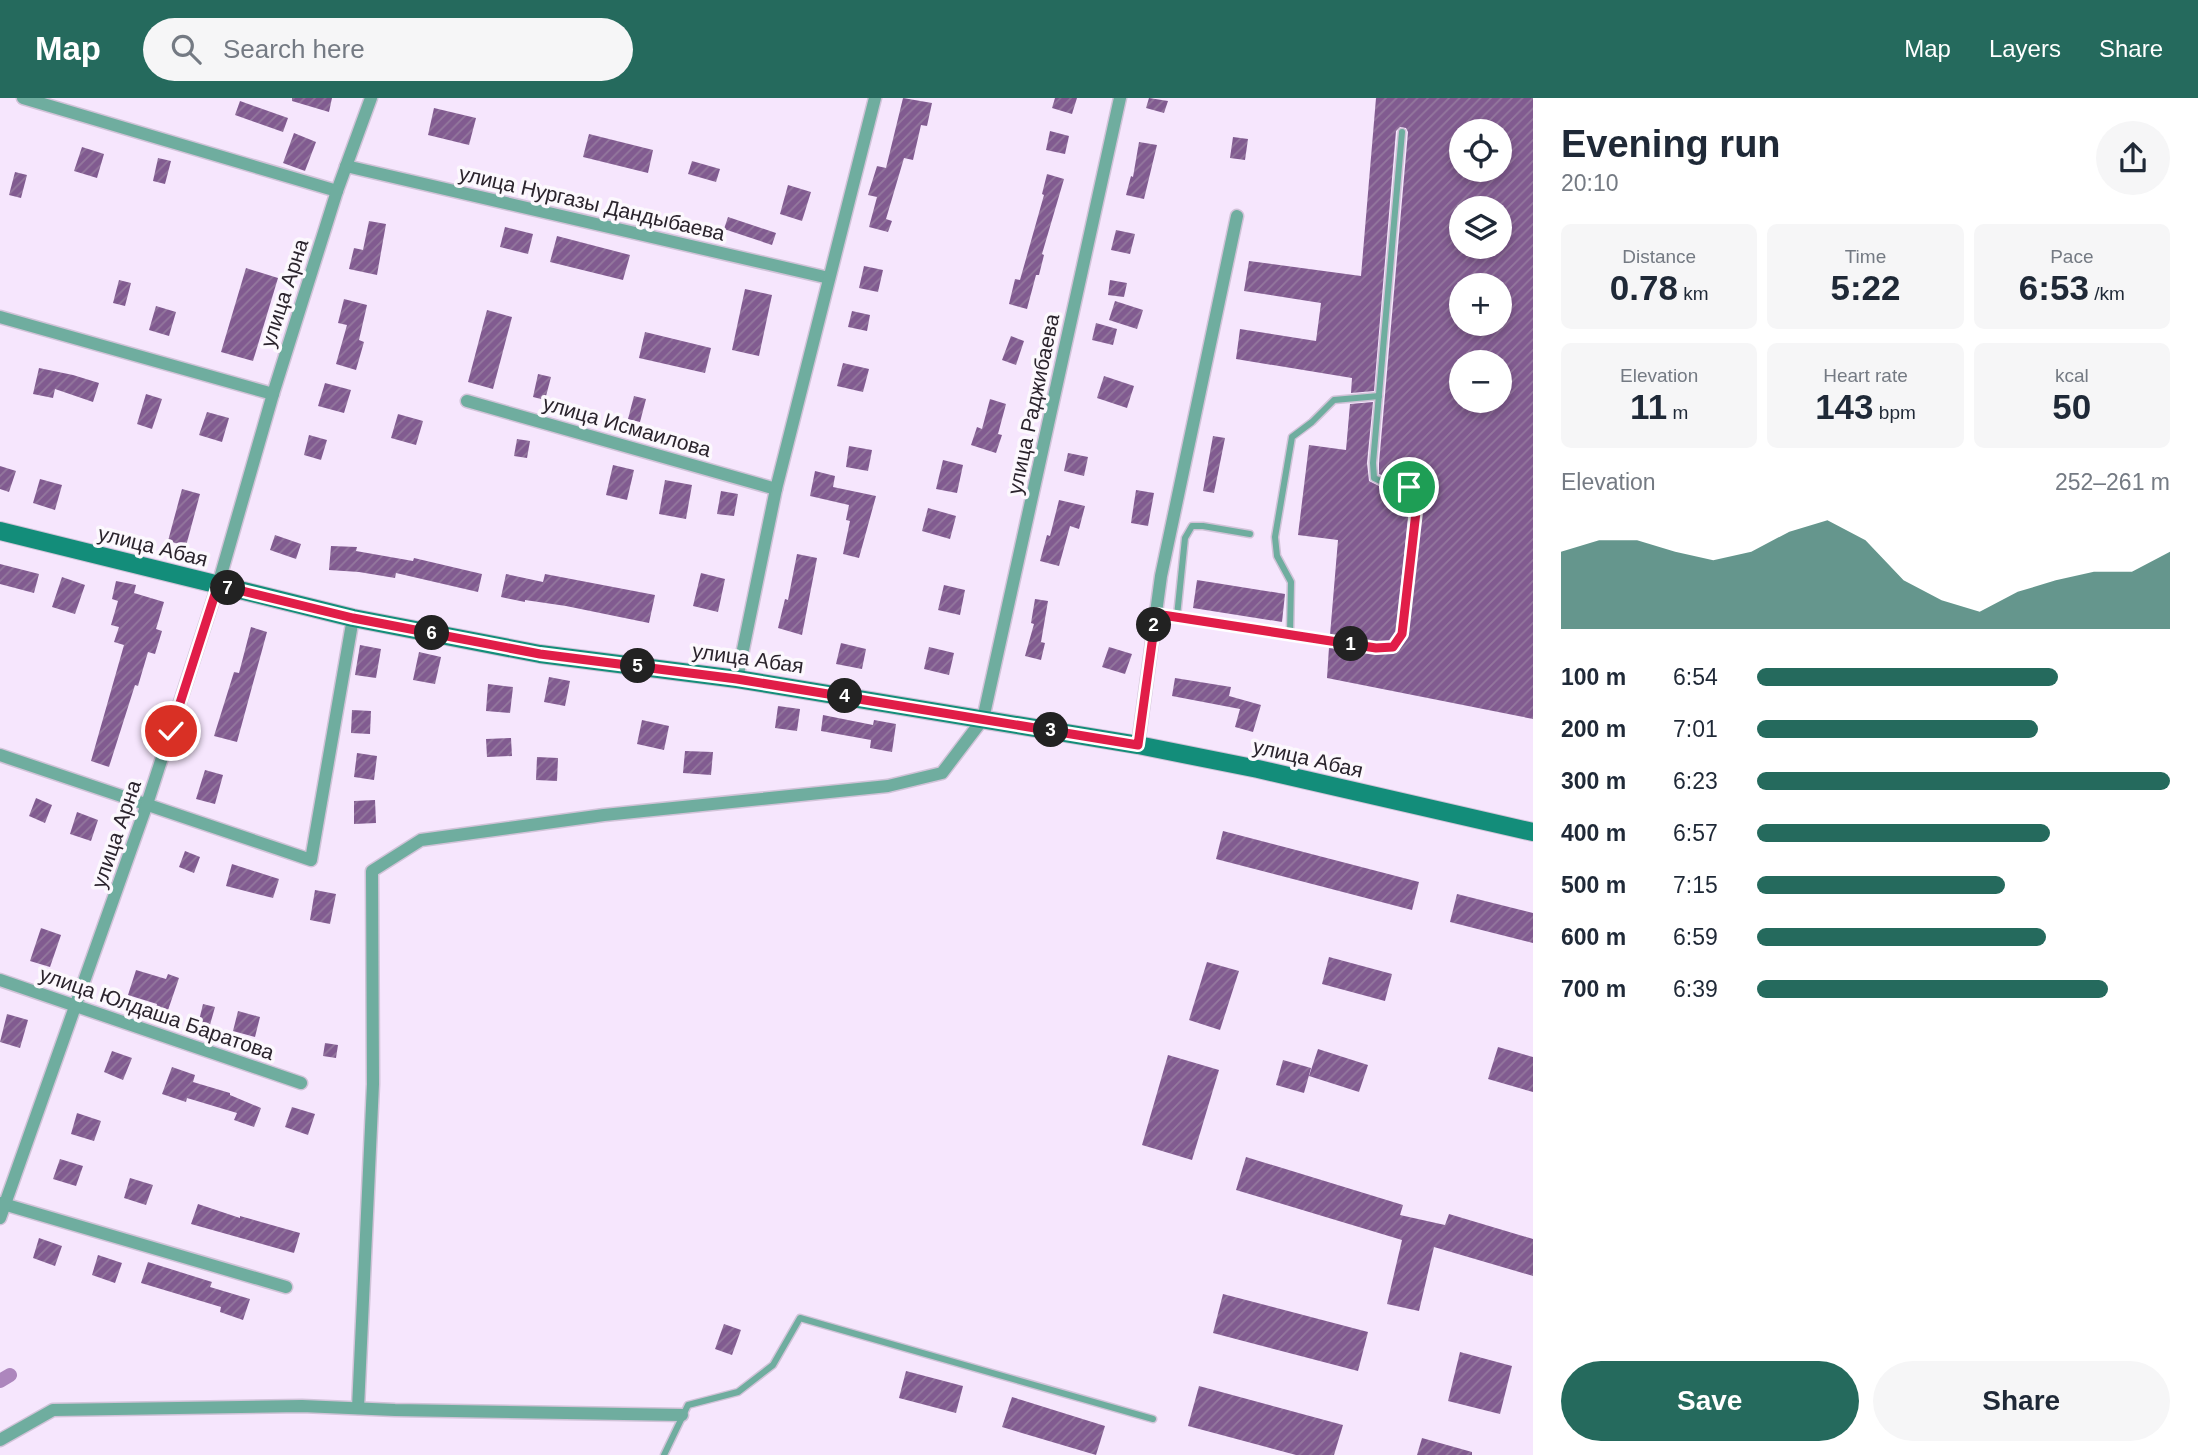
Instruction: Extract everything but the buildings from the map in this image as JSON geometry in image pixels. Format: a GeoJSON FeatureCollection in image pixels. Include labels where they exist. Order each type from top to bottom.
{"type":"FeatureCollection","features":[{"type":"Feature","properties":{"kind":"street"},"geometry":{"type":"LineString","coordinates":[[23,98],[337,191]]}},
{"type":"Feature","properties":{"kind":"street","name":"улица Арна"},"geometry":{"type":"LineString","coordinates":[[0,1218],[78,1005],[147,804],[218,585],[273,394],[337,191],[371,98]]}},
{"type":"Feature","properties":{"kind":"street"},"geometry":{"type":"LineString","coordinates":[[737,679],[776,489],[875,98]]}},
{"type":"Feature","properties":{"kind":"street","name":"улица Раджибаева"},"geometry":{"type":"LineString","coordinates":[[984,719],[1120,98]]}},
{"type":"Feature","properties":{"kind":"street","name":"улица Нургазы Дандыбаева"},"geometry":{"type":"LineString","coordinates":[[346,166],[829,278]]}},
{"type":"Feature","properties":{"kind":"street"},"geometry":{"type":"LineString","coordinates":[[1138,745],[1161,576],[1237,216]]}},
{"type":"Feature","properties":{"kind":"street"},"geometry":{"type":"LineString","coordinates":[[0,317],[273,394]]}},
{"type":"Feature","properties":{"kind":"street","name":"улица Исмаилова"},"geometry":{"type":"LineString","coordinates":[[467,401],[776,489]]}},
{"type":"Feature","properties":{"kind":"street","name":"улица Абая"},"geometry":{"type":"LineString","coordinates":[[0,531],[353,618],[540,654],[737,679],[1138,745],[1258,769],[1533,832]]}},
{"type":"Feature","properties":{"kind":"street"},"geometry":{"type":"LineString","coordinates":[[0,755],[311,860],[353,618]]}},
{"type":"Feature","properties":{"kind":"street"},"geometry":{"type":"LineString","coordinates":[[358,1408],[373,1084],[372,872],[421,840],[604,815],[888,786],[942,773],[984,719]]}},
{"type":"Feature","properties":{"kind":"street","name":"улица Юлдаша Баратова"},"geometry":{"type":"LineString","coordinates":[[0,980],[301,1083]]}},
{"type":"Feature","properties":{"kind":"street"},"geometry":{"type":"LineString","coordinates":[[3,1204],[286,1287]]}},
{"type":"Feature","properties":{"kind":"street"},"geometry":{"type":"LineString","coordinates":[[0,1440],[53,1410],[302,1406],[682,1415]]}},
{"type":"Feature","properties":{"kind":"lane"},"geometry":{"type":"LineString","coordinates":[[1156,614],[1376,648],[1393,647],[1402,634],[1416,496],[1409,487],[1387,484],[1374,478],[1373,463],[1402,132]]}},
{"type":"Feature","properties":{"kind":"lane"},"geometry":{"type":"LineString","coordinates":[[1290,635],[1290,582],[1277,556],[1275,537],[1292,437],[1334,400],[1379,396]]}},
{"type":"Feature","properties":{"kind":"lane"},"geometry":{"type":"LineString","coordinates":[[1177,616],[1185,538],[1192,526],[1250,534]]}},
{"type":"Feature","properties":{"kind":"lane"},"geometry":{"type":"LineString","coordinates":[[664,1455],[688,1405],[738,1392],[773,1365],[800,1318],[1153,1419]]}},
{"type":"Feature","properties":{"kind":"waterway"},"geometry":{"type":"LineString","coordinates":[[0,1381],[10,1375]]}},
{"type":"Feature","properties":{"kind":"route"},"geometry":{"type":"LineString","coordinates":[[171,731],[218,585],[353,618],[540,654],[737,679],[1138,745],[1156,614],[1376,648],[1393,647],[1402,634],[1416,512],[1416,496],[1409,487]]}}]}
